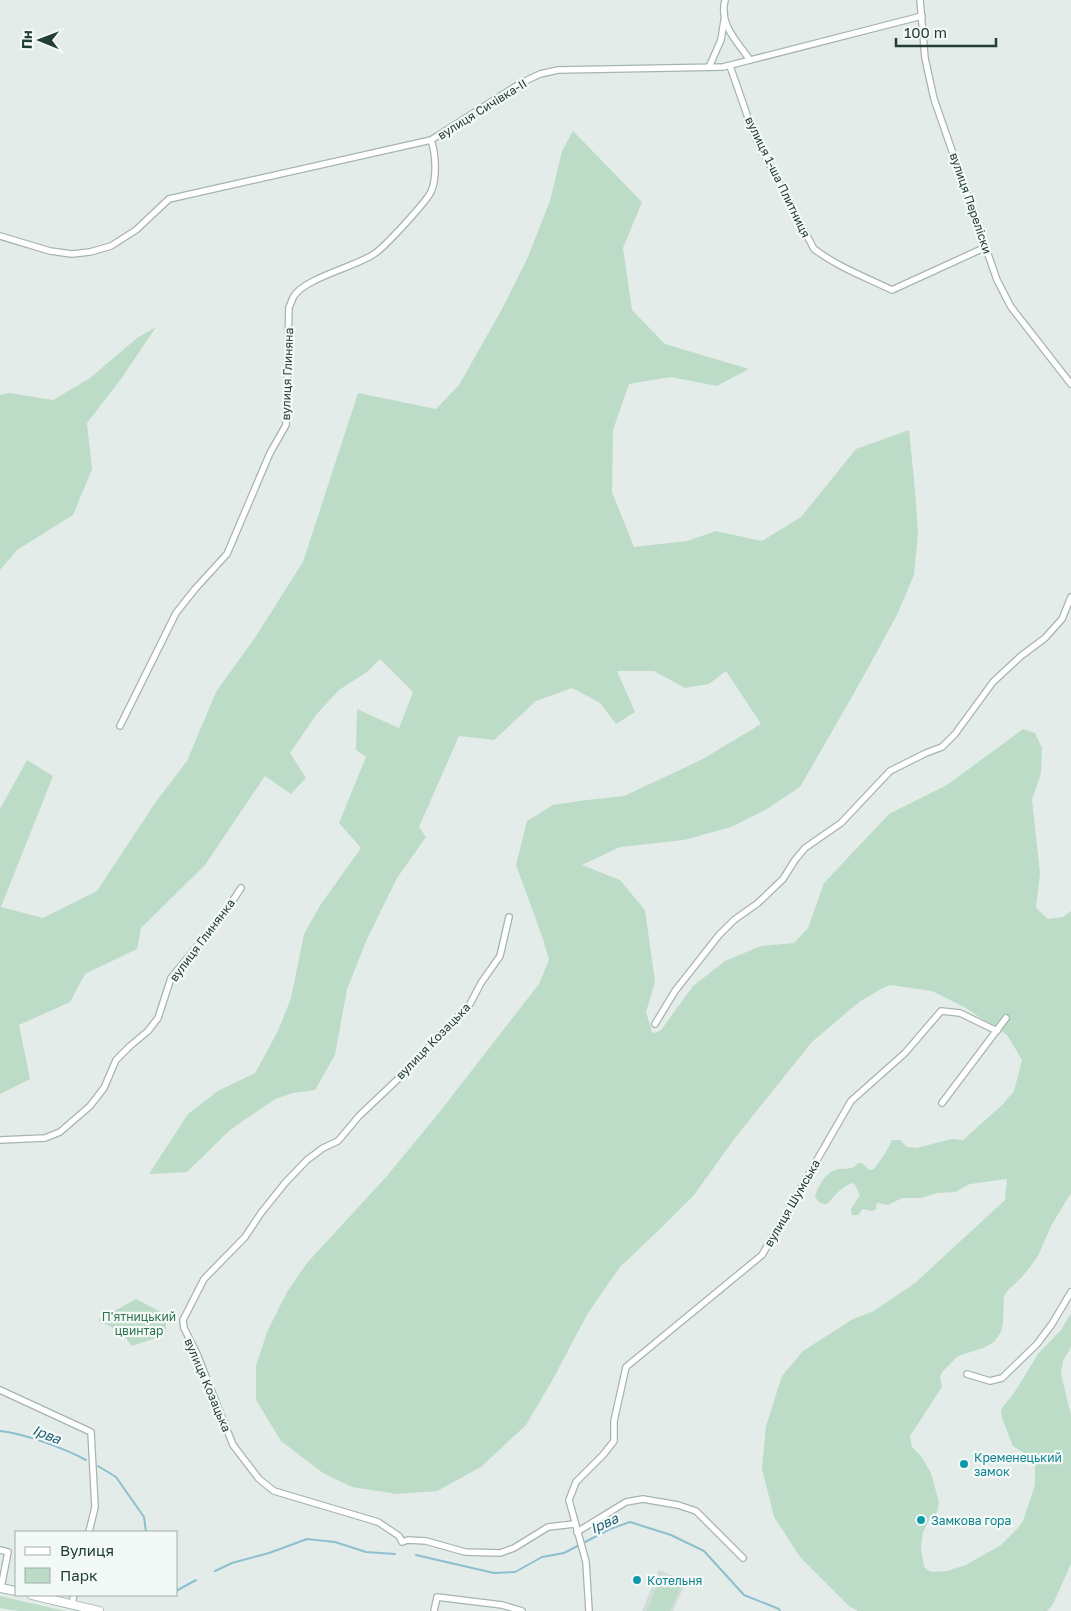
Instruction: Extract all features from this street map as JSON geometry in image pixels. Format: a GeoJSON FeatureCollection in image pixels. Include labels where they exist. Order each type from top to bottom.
{"type":"FeatureCollection","features":[{"type":"Feature","properties":{"kind":"main road"},"geometry":{"type":"LineString","coordinates":[[0,1588],[15,1591]]}},
{"type":"Feature","properties":{"kind":"main road"},"geometry":{"type":"LineString","coordinates":[[36,1596],[99,1611]]}},
{"type":"Feature","properties":{"kind":"street"},"geometry":{"type":"LineString","coordinates":[[708,67],[721,40],[724,21],[722,10],[725,0]]}},
{"type":"Feature","properties":{"kind":"street","name":"вулиця Переліски"},"geometry":{"type":"LineString","coordinates":[[920,0],[925,58],[934,99],[997,280],[1011,307],[1071,384]]}},
{"type":"Feature","properties":{"kind":"street","name":"вулиця Сичівка-II"},"geometry":{"type":"LineString","coordinates":[[0,236],[50,251],[72,254],[90,252],[111,246],[136,230],[170,200],[431,140],[521,83],[540,74],[558,70],[730,66],[922,16]]}},
{"type":"Feature","properties":{"kind":"street"},"geometry":{"type":"LineString","coordinates":[[724,21],[750,60]]}},
{"type":"Feature","properties":{"kind":"street","name":"вулиця 1-ша Плитниця"},"geometry":{"type":"LineString","coordinates":[[730,66],[754,135],[814,249],[821,254],[855,274],[892,290],[986,246]]}},
{"type":"Feature","properties":{"kind":"street","name":"вулиця Глиняна"},"geometry":{"type":"LineString","coordinates":[[120,726],[176,613],[227,554],[270,453],[286,425],[289,307],[294,295],[313,281],[374,254],[420,207],[430,193],[434,181],[434,148],[431,140]]}},
{"type":"Feature","properties":{"kind":"street"},"geometry":{"type":"LineString","coordinates":[[655,1024],[674,991],[719,935],[734,920],[758,903],[783,879],[805,848],[841,823],[890,771],[926,752],[942,747],[955,734],[993,682],[1021,656],[1045,638],[1062,620],[1071,597]]}},
{"type":"Feature","properties":{"kind":"street","name":"вулиця Глинянка"},"geometry":{"type":"LineString","coordinates":[[0,1140],[44,1138],[60,1132],[90,1106],[104,1088],[116,1060],[148,1031],[158,1018],[171,978],[226,911],[241,888]]}},
{"type":"Feature","properties":{"kind":"street","name":"вулиця Козацька"},"geometry":{"type":"LineString","coordinates":[[509,917],[500,956],[470,1004],[436,1038],[419,1059],[359,1116],[338,1141],[323,1148],[306,1160],[285,1183],[245,1237],[204,1279],[183,1320],[184,1328],[197,1354],[233,1445],[259,1479],[274,1491],[378,1522],[399,1536],[402,1542],[408,1540],[426,1541],[465,1552],[500,1553],[514,1548],[548,1527],[574,1524]]}},
{"type":"Feature","properties":{"kind":"street","name":"вулиця Шумська"},"geometry":{"type":"LineString","coordinates":[[589,1611],[586,1562],[574,1524],[569,1500],[576,1482],[603,1456],[614,1441],[614,1422],[626,1367],[762,1255],[851,1101],[905,1053],[941,1011],[960,1013],[997,1031]]}},
{"type":"Feature","properties":{"kind":"street"},"geometry":{"type":"LineString","coordinates":[[942,1103],[1006,1018]]}},
{"type":"Feature","properties":{"kind":"street"},"geometry":{"type":"LineString","coordinates":[[967,1374],[990,1381],[1002,1378],[1037,1344],[1052,1324],[1071,1292]]}},
{"type":"Feature","properties":{"kind":"street"},"geometry":{"type":"LineString","coordinates":[[0,1390],[91,1432],[95,1507],[89,1531]]}},
{"type":"Feature","properties":{"kind":"street"},"geometry":{"type":"LineString","coordinates":[[578,1535],[626,1502],[643,1499],[678,1505],[696,1511],[744,1558]]}},
{"type":"Feature","properties":{"kind":"street"},"geometry":{"type":"LineString","coordinates":[[0,1550],[8,1552],[0,1588]]}},
{"type":"Feature","properties":{"kind":"street"},"geometry":{"type":"LineString","coordinates":[[72,1604],[74,1596]]}},
{"type":"Feature","properties":{"kind":"street"},"geometry":{"type":"LineString","coordinates":[[434,1611],[437,1597],[522,1611]]}},
{"type":"Feature","properties":{"kind":"shaded area"},"geometry":{"type":"Polygon","coordinates":[[[659,1570],[686,1581],[673,1611],[642,1611],[659,1570]]]}},
{"type":"Feature","properties":{"kind":"green space"},"geometry":{"type":"Polygon","coordinates":[[[573,131],[642,202],[623,248],[632,310],[665,344],[749,369],[717,386],[671,377],[629,384],[613,430],[612,492],[634,547],[687,541],[716,531],[762,541],[801,517],[856,449],[909,430],[915,490],[918,533],[914,575],[897,615],[800,787],[767,809],[731,827],[684,840],[620,847],[582,865],[620,880],[645,910],[655,982],[646,1012],[652,1032],[656,1033],[661,1030],[693,986],[725,961],[761,946],[794,943],[808,928],[824,883],[889,814],[947,785],[1023,729],[1035,733],[1042,748],[1041,773],[1032,800],[1040,874],[1036,908],[1048,919],[1063,917],[1071,911],[1071,1193],[1051,1226],[1038,1256],[1004,1296],[1001,1332],[994,1342],[983,1348],[958,1356],[942,1372],[940,1377],[942,1387],[910,1436],[912,1447],[921,1456],[931,1473],[939,1502],[937,1512],[928,1522],[923,1532],[921,1549],[924,1566],[927,1570],[933,1572],[947,1571],[966,1565],[1001,1545],[1023,1521],[1035,1485],[1035,1465],[1032,1458],[1013,1446],[1003,1421],[1002,1408],[1014,1393],[1038,1354],[1061,1330],[1071,1313],[1071,1347],[1063,1361],[1061,1374],[1071,1415],[1071,1564],[1053,1604],[1047,1611],[858,1611],[849,1606],[800,1557],[774,1517],[762,1469],[766,1426],[782,1376],[803,1351],[853,1319],[874,1311],[915,1283],[1005,1200],[1007,1179],[970,1184],[955,1192],[937,1193],[921,1198],[902,1198],[888,1205],[877,1203],[876,1209],[872,1211],[863,1209],[858,1215],[852,1215],[851,1209],[860,1195],[854,1183],[842,1188],[827,1204],[819,1202],[815,1196],[824,1179],[834,1170],[852,1168],[858,1163],[862,1163],[869,1170],[874,1169],[892,1140],[900,1140],[907,1147],[916,1148],[952,1139],[963,1140],[1003,1104],[1014,1091],[1022,1060],[1007,1035],[964,1007],[932,991],[890,985],[859,1002],[812,1042],[735,1138],[694,1195],[620,1267],[588,1313],[526,1425],[481,1467],[437,1491],[397,1494],[352,1487],[323,1473],[281,1441],[256,1400],[256,1366],[267,1332],[287,1292],[307,1263],[386,1177],[438,1114],[539,984],[549,960],[516,865],[527,821],[553,805],[624,796],[701,760],[761,724],[726,671],[709,684],[685,688],[654,671],[617,671],[635,712],[616,724],[600,703],[572,688],[536,701],[494,740],[459,736],[419,827],[426,837],[397,878],[367,939],[347,989],[335,1055],[315,1090],[293,1093],[275,1099],[230,1130],[187,1172],[149,1174],[188,1114],[218,1091],[255,1073],[278,1031],[291,998],[304,934],[321,904],[361,848],[339,823],[366,757],[356,750],[357,709],[399,728],[413,692],[380,659],[367,672],[339,690],[316,715],[290,753],[306,778],[291,794],[265,776],[205,865],[141,928],[137,949],[85,974],[70,1002],[19,1025],[30,1079],[0,1094],[0,809],[27,760],[53,776],[1,907],[43,918],[97,891],[155,803],[187,761],[216,692],[256,636],[303,562],[358,393],[436,409],[459,385],[502,309],[527,259],[550,201],[562,151],[573,131]]]}},
{"type":"Feature","properties":{"kind":"green space"},"geometry":{"type":"Polygon","coordinates":[[[156,327],[121,379],[87,423],[92,469],[73,515],[17,550],[0,570],[0,395],[10,393],[53,400],[90,378],[137,338],[156,327]]]}},
{"type":"Feature","properties":{"kind":"green space","name":"П'ятницький цвинтар"},"geometry":{"type":"Polygon","coordinates":[[[136,1299],[167,1315],[165,1335],[132,1346],[121,1332],[98,1320],[136,1299]]]}},
{"type":"Feature","properties":{"kind":"green space"},"geometry":{"type":"Polygon","coordinates":[[[661,1576],[681,1585],[670,1611],[647,1611],[661,1576]]]}},
{"type":"Feature","properties":{"kind":"green space"},"geometry":{"type":"Polygon","coordinates":[[[0,1596],[65,1611],[18,1611],[0,1608],[0,1596]]]}},
{"type":"Feature","properties":{"kind":"waterway","name":"Ірва"},"geometry":{"type":"LineString","coordinates":[[0,1431],[44,1442],[86,1460]]}},
{"type":"Feature","properties":{"kind":"waterway","name":"Ірва"},"geometry":{"type":"LineString","coordinates":[[98,1466],[116,1477],[144,1517],[146,1531]]}},
{"type":"Feature","properties":{"kind":"waterway","name":"Ірва"},"geometry":{"type":"LineString","coordinates":[[416,1555],[494,1573],[515,1572],[542,1557],[564,1553],[610,1529],[630,1522],[671,1535],[704,1551],[744,1595],[780,1611]]}},
{"type":"Feature","properties":{"kind":"waterway","name":"Ірва"},"geometry":{"type":"LineString","coordinates":[[215,1571],[232,1563],[269,1553],[307,1539],[335,1542],[366,1552],[395,1554]]}},
{"type":"Feature","properties":{"kind":"waterway","name":"Ірва"},"geometry":{"type":"LineString","coordinates":[[178,1590],[196,1580]]}},
{"type":"Feature","properties":{"kind":"place","name":"Кременецький замок"},"geometry":{"type":"Point","coordinates":[964,1464]}},
{"type":"Feature","properties":{"kind":"place","name":"Замкова гора"},"geometry":{"type":"Point","coordinates":[921,1520]}},
{"type":"Feature","properties":{"kind":"place","name":"Котельня"},"geometry":{"type":"Point","coordinates":[637,1580]}}]}
